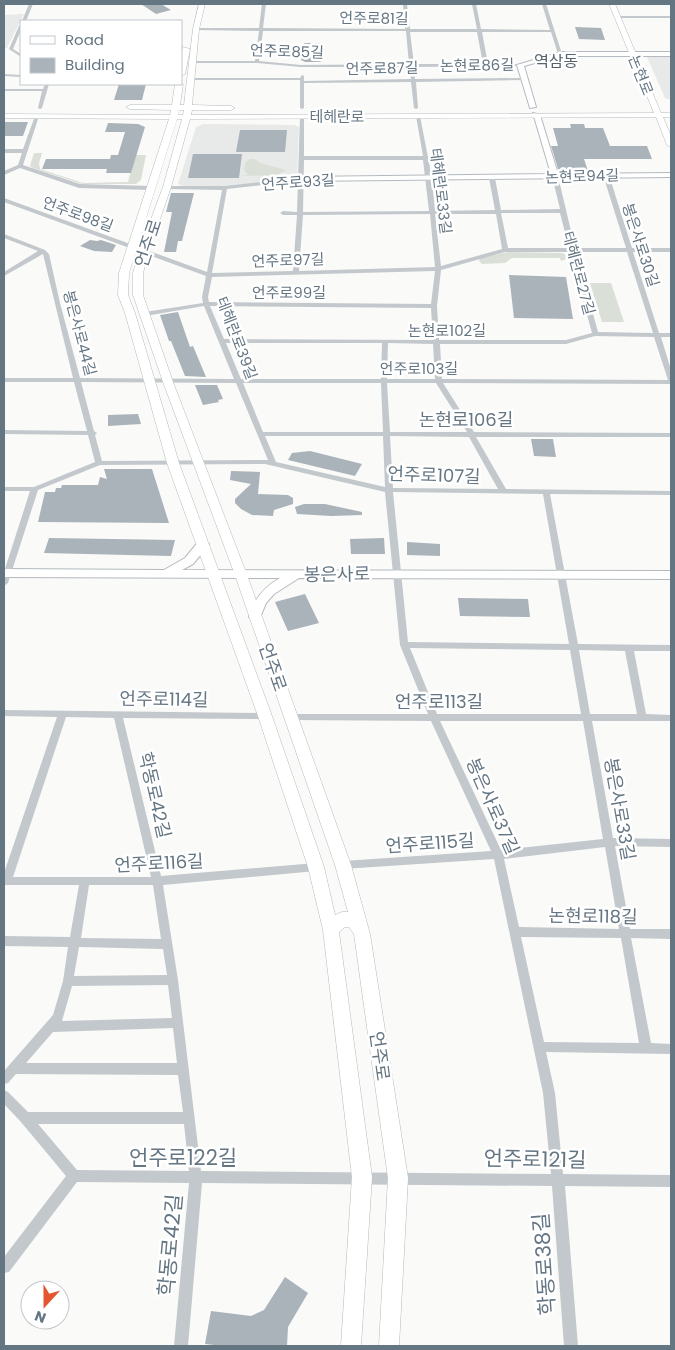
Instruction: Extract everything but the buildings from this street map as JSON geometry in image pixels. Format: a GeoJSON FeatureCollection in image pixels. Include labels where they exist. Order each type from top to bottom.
{"type":"FeatureCollection","features":[{"type":"Feature","properties":{"kind":"main road","name":"언주로"},"geometry":{"type":"LineString","coordinates":[[202,4],[196,29],[191,80],[181,112],[151,188],[137,248],[138,295],[168,382],[241,575],[343,865],[360,926],[398,1178],[389,1346]]}},
{"type":"Feature","properties":{"kind":"main road","name":"논현로"},"geometry":{"type":"LineString","coordinates":[[612,4],[671,145]]}},
{"type":"Feature","properties":{"kind":"main road"},"geometry":{"type":"LineString","coordinates":[[183,62],[191,13]]}},
{"type":"Feature","properties":{"kind":"main road","name":"언주로"},"geometry":{"type":"LineString","coordinates":[[179,85],[181,112],[167,187],[124,273],[123,295],[130,313],[173,463],[265,716],[316,867],[331,930],[362,1177],[351,1346]]}},
{"type":"Feature","properties":{"kind":"main road","name":"테헤란로"},"geometry":{"type":"LineString","coordinates":[[257,108],[302,112],[352,107]]}},
{"type":"Feature","properties":{"kind":"main road","name":"테헤란로"},"geometry":{"type":"LineString","coordinates":[[378,107],[534,111],[563,115],[656,111],[671,107]]}},
{"type":"Feature","properties":{"kind":"main road"},"geometry":{"type":"LineString","coordinates":[[563,115],[607,111],[598,107]]}},
{"type":"Feature","properties":{"kind":"main road","name":"테헤란로"},"geometry":{"type":"LineString","coordinates":[[4,116],[181,112],[302,112],[418,116],[598,107],[656,111],[671,116]]}},
{"type":"Feature","properties":{"kind":"main road"},"geometry":{"type":"LineString","coordinates":[[4,108],[76,108]]}},
{"type":"Feature","properties":{"kind":"main road","name":"테헤란로"},"geometry":{"type":"LineString","coordinates":[[122,108],[181,112],[239,108]]}},
{"type":"Feature","properties":{"kind":"main road"},"geometry":{"type":"LineString","coordinates":[[331,930],[342,919],[352,920],[360,926]]}},
{"type":"Feature","properties":{"kind":"street"},"geometry":{"type":"LineString","coordinates":[[24,20],[31,4]]}},
{"type":"Feature","properties":{"kind":"street"},"geometry":{"type":"LineString","coordinates":[[257,62],[264,4]]}},
{"type":"Feature","properties":{"kind":"street"},"geometry":{"type":"LineString","coordinates":[[405,4],[406,30],[416,108]]}},
{"type":"Feature","properties":{"kind":"street"},"geometry":{"type":"LineString","coordinates":[[474,4],[486,65]]}},
{"type":"Feature","properties":{"kind":"street"},"geometry":{"type":"LineString","coordinates":[[544,4],[560,54]]}},
{"type":"Feature","properties":{"kind":"street"},"geometry":{"type":"LineString","coordinates":[[617,17],[671,17]]}},
{"type":"Feature","properties":{"kind":"street"},"geometry":{"type":"LineString","coordinates":[[11,48],[20,28]]}},
{"type":"Feature","properties":{"kind":"street","name":"언주로81길"},"geometry":{"type":"LineString","coordinates":[[196,29],[552,31]]}},
{"type":"Feature","properties":{"kind":"street"},"geometry":{"type":"LineString","coordinates":[[4,49],[11,48],[20,55]]}},
{"type":"Feature","properties":{"kind":"street","name":"논현로86길"},"geometry":{"type":"LineString","coordinates":[[410,65],[520,65],[560,54],[671,54]]}},
{"type":"Feature","properties":{"kind":"street","name":"언주로85길"},"geometry":{"type":"LineString","coordinates":[[193,62],[257,62],[301,66],[410,65]]}},
{"type":"Feature","properties":{"kind":"street","name":"테헤란로27길"},"geometry":{"type":"LineString","coordinates":[[520,65],[522,79],[555,176],[562,211],[595,334]]}},
{"type":"Feature","properties":{"kind":"street"},"geometry":{"type":"LineString","coordinates":[[296,273],[302,158],[301,66]]}},
{"type":"Feature","properties":{"kind":"street"},"geometry":{"type":"LineString","coordinates":[[4,75],[20,76]]}},
{"type":"Feature","properties":{"kind":"street","name":"언주로87길"},"geometry":{"type":"LineString","coordinates":[[191,80],[522,79]]}},
{"type":"Feature","properties":{"kind":"street"},"geometry":{"type":"LineString","coordinates":[[40,108],[47,85]]}},
{"type":"Feature","properties":{"kind":"street"},"geometry":{"type":"LineString","coordinates":[[4,90],[46,90]]}},
{"type":"Feature","properties":{"kind":"street"},"geometry":{"type":"LineString","coordinates":[[20,166],[37,116]]}},
{"type":"Feature","properties":{"kind":"street","name":"테헤란로33길"},"geometry":{"type":"LineString","coordinates":[[418,116],[429,178],[438,269],[434,306],[439,382]]}},
{"type":"Feature","properties":{"kind":"street"},"geometry":{"type":"LineString","coordinates":[[4,151],[26,151]]}},
{"type":"Feature","properties":{"kind":"street"},"geometry":{"type":"LineString","coordinates":[[302,158],[425,158]]}},
{"type":"Feature","properties":{"kind":"street"},"geometry":{"type":"LineString","coordinates":[[4,173],[20,166],[79,186],[151,188]]}},
{"type":"Feature","properties":{"kind":"street","name":"봉은사로30길"},"geometry":{"type":"LineString","coordinates":[[606,175],[671,381]]}},
{"type":"Feature","properties":{"kind":"street","name":"논현로94길"},"geometry":{"type":"LineString","coordinates":[[429,178],[671,175]]}},
{"type":"Feature","properties":{"kind":"street","name":"언주로93길"},"geometry":{"type":"LineString","coordinates":[[167,187],[226,188],[301,179],[429,178]]}},
{"type":"Feature","properties":{"kind":"street"},"geometry":{"type":"LineString","coordinates":[[492,178],[505,250]]}},
{"type":"Feature","properties":{"kind":"street","name":"테헤란로39길"},"geometry":{"type":"LineString","coordinates":[[226,188],[205,297],[206,304],[273,463]]}},
{"type":"Feature","properties":{"kind":"street","name":"언주로98길"},"geometry":{"type":"LineString","coordinates":[[4,200],[137,248]]}},
{"type":"Feature","properties":{"kind":"street","name":"테헤란로27길"},"geometry":{"type":"LineString","coordinates":[[283,213],[562,211]]}},
{"type":"Feature","properties":{"kind":"street"},"geometry":{"type":"LineString","coordinates":[[5,238],[43,250]]}},
{"type":"Feature","properties":{"kind":"street","name":"언주로97길"},"geometry":{"type":"LineString","coordinates":[[137,248],[210,275],[438,269],[505,250],[671,250]]}},
{"type":"Feature","properties":{"kind":"street"},"geometry":{"type":"LineString","coordinates":[[4,274],[43,250]]}},
{"type":"Feature","properties":{"kind":"street","name":"봉은사로44길"},"geometry":{"type":"LineString","coordinates":[[43,250],[46,254],[58,310],[93,433],[99,464]]}},
{"type":"Feature","properties":{"kind":"street","name":"언주로99길"},"geometry":{"type":"LineString","coordinates":[[145,314],[206,304],[434,306]]}},
{"type":"Feature","properties":{"kind":"street","name":"논현로102길"},"geometry":{"type":"LineString","coordinates":[[221,341],[566,342],[595,334],[671,335]]}},
{"type":"Feature","properties":{"kind":"street","name":"봉은사로37길"},"geometry":{"type":"LineString","coordinates":[[385,342],[384,382],[389,490],[404,645],[433,716],[498,855],[549,1093],[558,1180]]}},
{"type":"Feature","properties":{"kind":"street","name":"언주로103길"},"geometry":{"type":"LineString","coordinates":[[4,380],[148,380],[168,382],[238,380],[384,382],[671,381]]}},
{"type":"Feature","properties":{"kind":"street"},"geometry":{"type":"LineString","coordinates":[[439,382],[504,492]]}},
{"type":"Feature","properties":{"kind":"street"},"geometry":{"type":"LineString","coordinates":[[4,432],[93,433]]}},
{"type":"Feature","properties":{"kind":"street","name":"논현로106길"},"geometry":{"type":"LineString","coordinates":[[260,434],[671,435]]}},
{"type":"Feature","properties":{"kind":"street","name":"언주로107길"},"geometry":{"type":"LineString","coordinates":[[99,464],[273,463],[389,490],[671,493]]}},
{"type":"Feature","properties":{"kind":"street"},"geometry":{"type":"LineString","coordinates":[[4,489],[35,489],[99,464]]}},
{"type":"Feature","properties":{"kind":"street"},"geometry":{"type":"LineString","coordinates":[[5,576],[35,489]]}},
{"type":"Feature","properties":{"kind":"street","name":"봉은사로33길"},"geometry":{"type":"LineString","coordinates":[[546,492],[646,1049]]}},
{"type":"Feature","properties":{"kind":"street"},"geometry":{"type":"LineString","coordinates":[[164,574],[186,563],[204,544]]}},
{"type":"Feature","properties":{"kind":"street","name":"봉은사로"},"geometry":{"type":"LineString","coordinates":[[5,576],[396,573],[671,575]]}},
{"type":"Feature","properties":{"kind":"street"},"geometry":{"type":"LineString","coordinates":[[255,616],[260,602],[267,593],[297,574]]}},
{"type":"Feature","properties":{"kind":"street"},"geometry":{"type":"LineString","coordinates":[[404,645],[671,648]]}},
{"type":"Feature","properties":{"kind":"street"},"geometry":{"type":"LineString","coordinates":[[629,647],[642,718]]}},
{"type":"Feature","properties":{"kind":"street","name":"언주로114길"},"geometry":{"type":"LineString","coordinates":[[4,713],[265,716]]}},
{"type":"Feature","properties":{"kind":"street"},"geometry":{"type":"LineString","coordinates":[[5,880],[63,713]]}},
{"type":"Feature","properties":{"kind":"street","name":"학동로42길"},"geometry":{"type":"LineString","coordinates":[[118,714],[157,882],[173,980],[196,1177],[181,1346]]}},
{"type":"Feature","properties":{"kind":"street","name":"언주로113길"},"geometry":{"type":"LineString","coordinates":[[290,717],[671,718]]}},
{"type":"Feature","properties":{"kind":"street","name":"언주로115길"},"geometry":{"type":"LineString","coordinates":[[343,865],[498,855],[609,842],[671,843]]}},
{"type":"Feature","properties":{"kind":"street","name":"언주로116길"},"geometry":{"type":"LineString","coordinates":[[5,880],[157,882],[316,867]]}},
{"type":"Feature","properties":{"kind":"street"},"geometry":{"type":"LineString","coordinates":[[4,1079],[58,1018],[68,981],[85,882]]}},
{"type":"Feature","properties":{"kind":"street","name":"논현로118길"},"geometry":{"type":"LineString","coordinates":[[515,932],[671,934]]}},
{"type":"Feature","properties":{"kind":"street"},"geometry":{"type":"LineString","coordinates":[[4,941],[166,944]]}},
{"type":"Feature","properties":{"kind":"street"},"geometry":{"type":"LineString","coordinates":[[68,981],[173,980]]}},
{"type":"Feature","properties":{"kind":"street"},"geometry":{"type":"LineString","coordinates":[[51,1028],[177,1023]]}},
{"type":"Feature","properties":{"kind":"street"},"geometry":{"type":"LineString","coordinates":[[540,1046],[671,1049]]}},
{"type":"Feature","properties":{"kind":"street"},"geometry":{"type":"LineString","coordinates":[[14,1068],[182,1069]]}},
{"type":"Feature","properties":{"kind":"street"},"geometry":{"type":"LineString","coordinates":[[4,1096],[74,1176],[4,1267]]}},
{"type":"Feature","properties":{"kind":"street"},"geometry":{"type":"LineString","coordinates":[[25,1118],[188,1118]]}},
{"type":"Feature","properties":{"kind":"street","name":"언주로122길"},"geometry":{"type":"LineString","coordinates":[[74,1176],[398,1178]]}},
{"type":"Feature","properties":{"kind":"street","name":"언주로121길"},"geometry":{"type":"LineString","coordinates":[[398,1178],[671,1181]]}},
{"type":"Feature","properties":{"kind":"street","name":"학동로38길"},"geometry":{"type":"LineString","coordinates":[[558,1180],[571,1346]]}},
{"type":"Feature","properties":{"kind":"shaded area"},"geometry":{"type":"Polygon","coordinates":[[[24,14],[7,48],[4,48],[4,15],[24,14]]]}},
{"type":"Feature","properties":{"kind":"shaded area"},"geometry":{"type":"Polygon","coordinates":[[[671,56],[671,100],[665,98],[647,57],[671,56]]]}},
{"type":"Feature","properties":{"kind":"shaded area"},"geometry":{"type":"Polygon","coordinates":[[[204,124],[295,125],[299,127],[297,177],[229,187],[183,186],[178,184],[196,127],[204,124]]]}},
{"type":"Feature","properties":{"kind":"shaded area"},"geometry":{"type":"Polygon","coordinates":[[[34,153],[42,153],[39,163],[40,169],[83,183],[128,182],[135,155],[146,155],[141,180],[136,184],[82,184],[33,168],[30,166],[34,153]]]}},
{"type":"Feature","properties":{"kind":"shaded area"},"geometry":{"type":"Polygon","coordinates":[[[250,159],[286,170],[277,175],[241,176],[248,175],[244,170],[245,163],[250,159]]]}},
{"type":"Feature","properties":{"kind":"shaded area"},"geometry":{"type":"Polygon","coordinates":[[[508,252],[561,253],[565,254],[567,259],[561,261],[560,258],[512,258],[505,263],[482,264],[479,261],[480,258],[508,252]]]}},
{"type":"Feature","properties":{"kind":"shaded area"},"geometry":{"type":"Polygon","coordinates":[[[590,283],[611,283],[624,322],[602,322],[590,283]]]}},
{"type":"Feature","properties":{"kind":"district","name":"역삼동"},"geometry":{"type":"Point","coordinates":[556,61]}}]}
